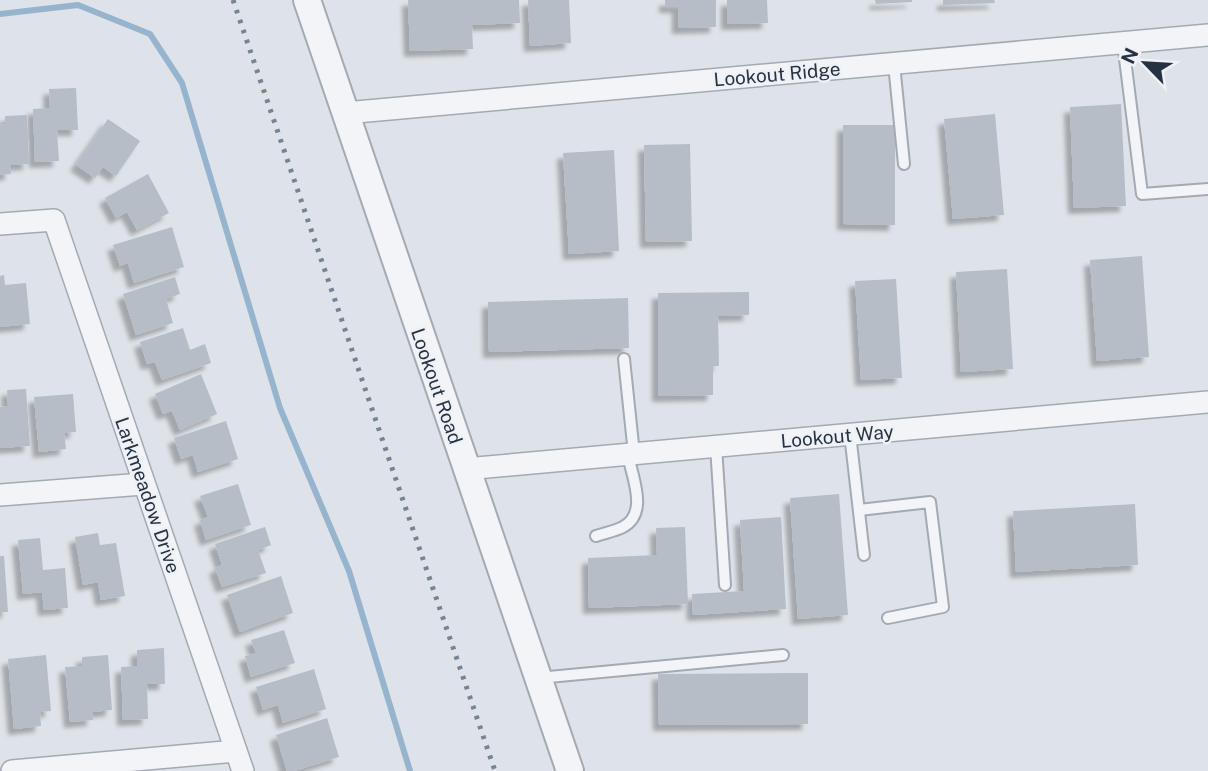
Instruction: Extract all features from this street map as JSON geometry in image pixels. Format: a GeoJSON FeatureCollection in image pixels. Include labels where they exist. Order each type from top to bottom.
{"type":"FeatureCollection","features":[{"type":"Feature","properties":{"kind":"street","name":"Lookout Road"},"geometry":{"type":"LineString","coordinates":[[307,0],[570,771]]}},
{"type":"Feature","properties":{"kind":"street","name":"Lookout Ridge"},"geometry":{"type":"LineString","coordinates":[[345,113],[1208,35]]}},
{"type":"Feature","properties":{"kind":"street","name":"Larkmeadow Drive"},"geometry":{"type":"LineString","coordinates":[[0,224],[54,220],[239,761]]}},
{"type":"Feature","properties":{"kind":"street","name":"Lookout Way"},"geometry":{"type":"LineString","coordinates":[[465,469],[1208,402]]}},
{"type":"Feature","properties":{"kind":"street"},"geometry":{"type":"LineString","coordinates":[[0,495],[143,484]]}},
{"type":"Feature","properties":{"kind":"street"},"geometry":{"type":"LineString","coordinates":[[12,771],[239,761]]}},
{"type":"Feature","properties":{"kind":"lane"},"geometry":{"type":"LineString","coordinates":[[1124,43],[1142,194],[1208,190]]}},
{"type":"Feature","properties":{"kind":"lane"},"geometry":{"type":"LineString","coordinates":[[894,64],[904,164]]}},
{"type":"Feature","properties":{"kind":"lane"},"geometry":{"type":"LineString","coordinates":[[596,536],[624,527],[636,517],[638,507],[624,359]]}},
{"type":"Feature","properties":{"kind":"lane"},"geometry":{"type":"LineString","coordinates":[[850,434],[864,555]]}},
{"type":"Feature","properties":{"kind":"lane"},"geometry":{"type":"LineString","coordinates":[[716,446],[725,585]]}},
{"type":"Feature","properties":{"kind":"lane"},"geometry":{"type":"LineString","coordinates":[[859,510],[930,502],[943,607],[888,618]]}},
{"type":"Feature","properties":{"kind":"lane"},"geometry":{"type":"LineString","coordinates":[[538,677],[783,655]]}},
{"type":"Feature","properties":{"kind":"building"},"geometry":{"type":"Polygon","coordinates":[[[408,0],[519,0],[520,23],[472,25],[473,49],[410,51],[408,0]]]}},
{"type":"Feature","properties":{"kind":"building"},"geometry":{"type":"Polygon","coordinates":[[[528,0],[569,0],[571,43],[530,46],[528,0]]]}},
{"type":"Feature","properties":{"kind":"building"},"geometry":{"type":"Polygon","coordinates":[[[665,0],[716,0],[716,27],[678,28],[678,7],[665,7],[665,0]]]}},
{"type":"Feature","properties":{"kind":"building"},"geometry":{"type":"Polygon","coordinates":[[[727,0],[767,0],[768,23],[727,24],[727,0]]]}},
{"type":"Feature","properties":{"kind":"building"},"geometry":{"type":"Polygon","coordinates":[[[875,0],[912,0],[912,2],[876,4],[875,0]]]}},
{"type":"Feature","properties":{"kind":"building"},"geometry":{"type":"Polygon","coordinates":[[[943,0],[994,0],[995,3],[943,5],[943,0]]]}},
{"type":"Feature","properties":{"kind":"building"},"geometry":{"type":"Polygon","coordinates":[[[76,88],[78,130],[57,130],[59,161],[35,162],[33,109],[50,108],[49,89],[76,88]]]}},
{"type":"Feature","properties":{"kind":"building"},"geometry":{"type":"Polygon","coordinates":[[[1121,104],[1126,206],[1074,208],[1070,107],[1121,104]]]}},
{"type":"Feature","properties":{"kind":"building"},"geometry":{"type":"Polygon","coordinates":[[[995,114],[1004,215],[953,219],[944,119],[995,114]]]}},
{"type":"Feature","properties":{"kind":"building"},"geometry":{"type":"Polygon","coordinates":[[[27,115],[29,164],[10,165],[11,174],[0,175],[0,125],[5,124],[5,116],[27,115]]]}},
{"type":"Feature","properties":{"kind":"building"},"geometry":{"type":"Polygon","coordinates":[[[108,119],[140,141],[116,176],[103,167],[95,178],[76,165],[108,119]]]}},
{"type":"Feature","properties":{"kind":"building"},"geometry":{"type":"Polygon","coordinates":[[[843,125],[895,125],[895,225],[843,224],[843,125]]]}},
{"type":"Feature","properties":{"kind":"building"},"geometry":{"type":"Polygon","coordinates":[[[690,144],[692,241],[646,242],[644,145],[690,144]]]}},
{"type":"Feature","properties":{"kind":"building"},"geometry":{"type":"Polygon","coordinates":[[[614,150],[619,251],[569,254],[563,153],[614,150]]]}},
{"type":"Feature","properties":{"kind":"building"},"geometry":{"type":"Polygon","coordinates":[[[148,174],[169,213],[137,230],[127,212],[116,218],[105,198],[148,174]]]}},
{"type":"Feature","properties":{"kind":"building"},"geometry":{"type":"Polygon","coordinates":[[[172,227],[184,267],[134,283],[128,263],[120,266],[113,245],[172,227]]]}},
{"type":"Feature","properties":{"kind":"building"},"geometry":{"type":"Polygon","coordinates":[[[1142,256],[1149,357],[1097,361],[1090,260],[1142,256]]]}},
{"type":"Feature","properties":{"kind":"building"},"geometry":{"type":"Polygon","coordinates":[[[1007,269],[1013,369],[961,372],[956,272],[1007,269]]]}},
{"type":"Feature","properties":{"kind":"building"},"geometry":{"type":"Polygon","coordinates":[[[4,275],[5,285],[26,283],[30,324],[0,327],[0,276],[4,275]]]}},
{"type":"Feature","properties":{"kind":"building"},"geometry":{"type":"Polygon","coordinates":[[[175,277],[180,294],[166,299],[173,323],[136,335],[123,294],[175,277]]]}},
{"type":"Feature","properties":{"kind":"building"},"geometry":{"type":"Polygon","coordinates":[[[896,279],[902,378],[861,380],[855,281],[896,279]]]}},
{"type":"Feature","properties":{"kind":"building"},"geometry":{"type":"Polygon","coordinates":[[[749,292],[749,315],[718,316],[719,366],[713,366],[713,395],[658,396],[658,293],[749,292]]]}},
{"type":"Feature","properties":{"kind":"building"},"geometry":{"type":"Polygon","coordinates":[[[628,298],[629,348],[489,352],[488,302],[628,298]]]}},
{"type":"Feature","properties":{"kind":"building"},"geometry":{"type":"Polygon","coordinates":[[[183,328],[190,350],[205,344],[211,363],[162,380],[155,362],[147,364],[140,342],[183,328]]]}},
{"type":"Feature","properties":{"kind":"building"},"geometry":{"type":"Polygon","coordinates":[[[201,374],[217,414],[180,430],[172,411],[163,414],[155,394],[201,374]]]}},
{"type":"Feature","properties":{"kind":"building"},"geometry":{"type":"Polygon","coordinates":[[[26,389],[30,446],[0,448],[0,407],[8,406],[7,390],[26,389]]]}},
{"type":"Feature","properties":{"kind":"building"},"geometry":{"type":"Polygon","coordinates":[[[73,394],[76,432],[64,433],[66,449],[39,452],[34,397],[73,394]]]}},
{"type":"Feature","properties":{"kind":"building"},"geometry":{"type":"Polygon","coordinates":[[[226,421],[238,459],[198,472],[193,455],[181,459],[174,438],[226,421]]]}},
{"type":"Feature","properties":{"kind":"building"},"geometry":{"type":"Polygon","coordinates":[[[238,484],[251,525],[206,540],[200,520],[208,517],[200,496],[238,484]]]}},
{"type":"Feature","properties":{"kind":"building"},"geometry":{"type":"Polygon","coordinates":[[[839,494],[848,615],[798,619],[790,498],[839,494]]]}},
{"type":"Feature","properties":{"kind":"building"},"geometry":{"type":"Polygon","coordinates":[[[1135,504],[1138,565],[1016,572],[1013,511],[1135,504]]]}},
{"type":"Feature","properties":{"kind":"building"},"geometry":{"type":"Polygon","coordinates":[[[781,517],[786,609],[693,615],[692,594],[744,591],[740,520],[781,517]]]}},
{"type":"Feature","properties":{"kind":"building"},"geometry":{"type":"Polygon","coordinates":[[[265,527],[271,545],[258,550],[266,573],[222,587],[215,568],[222,565],[215,544],[265,527]]]}},
{"type":"Feature","properties":{"kind":"building"},"geometry":{"type":"Polygon","coordinates":[[[685,527],[688,604],[589,608],[588,558],[657,555],[656,528],[685,527]]]}},
{"type":"Feature","properties":{"kind":"building"},"geometry":{"type":"Polygon","coordinates":[[[98,533],[100,545],[116,543],[125,596],[101,600],[98,582],[83,585],[75,537],[98,533]]]}},
{"type":"Feature","properties":{"kind":"building"},"geometry":{"type":"Polygon","coordinates":[[[40,538],[43,570],[65,568],[68,608],[44,610],[42,592],[23,594],[18,540],[40,538]]]}},
{"type":"Feature","properties":{"kind":"building"},"geometry":{"type":"Polygon","coordinates":[[[0,556],[4,556],[8,612],[0,612],[0,556]]]}},
{"type":"Feature","properties":{"kind":"building"},"geometry":{"type":"Polygon","coordinates":[[[281,576],[293,613],[240,632],[227,595],[281,576]]]}},
{"type":"Feature","properties":{"kind":"building"},"geometry":{"type":"Polygon","coordinates":[[[284,630],[295,663],[251,677],[245,656],[256,653],[251,640],[284,630]]]}},
{"type":"Feature","properties":{"kind":"building"},"geometry":{"type":"Polygon","coordinates":[[[164,648],[165,684],[147,684],[148,719],[123,720],[121,667],[137,666],[137,650],[164,648]]]}},
{"type":"Feature","properties":{"kind":"building"},"geometry":{"type":"Polygon","coordinates":[[[46,655],[51,711],[40,712],[41,726],[14,729],[8,659],[46,655]]]}},
{"type":"Feature","properties":{"kind":"building"},"geometry":{"type":"Polygon","coordinates":[[[108,655],[112,710],[92,712],[93,720],[70,722],[65,667],[82,666],[82,657],[108,655]]]}},
{"type":"Feature","properties":{"kind":"building"},"geometry":{"type":"Polygon","coordinates":[[[314,669],[326,709],[283,723],[278,705],[263,710],[256,687],[314,669]]]}},
{"type":"Feature","properties":{"kind":"building"},"geometry":{"type":"Polygon","coordinates":[[[808,673],[808,724],[659,725],[658,674],[808,673]]]}},
{"type":"Feature","properties":{"kind":"building"},"geometry":{"type":"Polygon","coordinates":[[[327,718],[339,757],[287,771],[276,735],[327,718]]]}},
{"type":"Feature","properties":{"kind":"waterway"},"geometry":{"type":"LineString","coordinates":[[0,14],[78,5],[150,34],[182,83],[280,408],[349,571],[410,771]]}},
{"type":"Feature","properties":{"kind":"railway"},"geometry":{"type":"LineString","coordinates":[[233,0],[495,771]]}}]}
